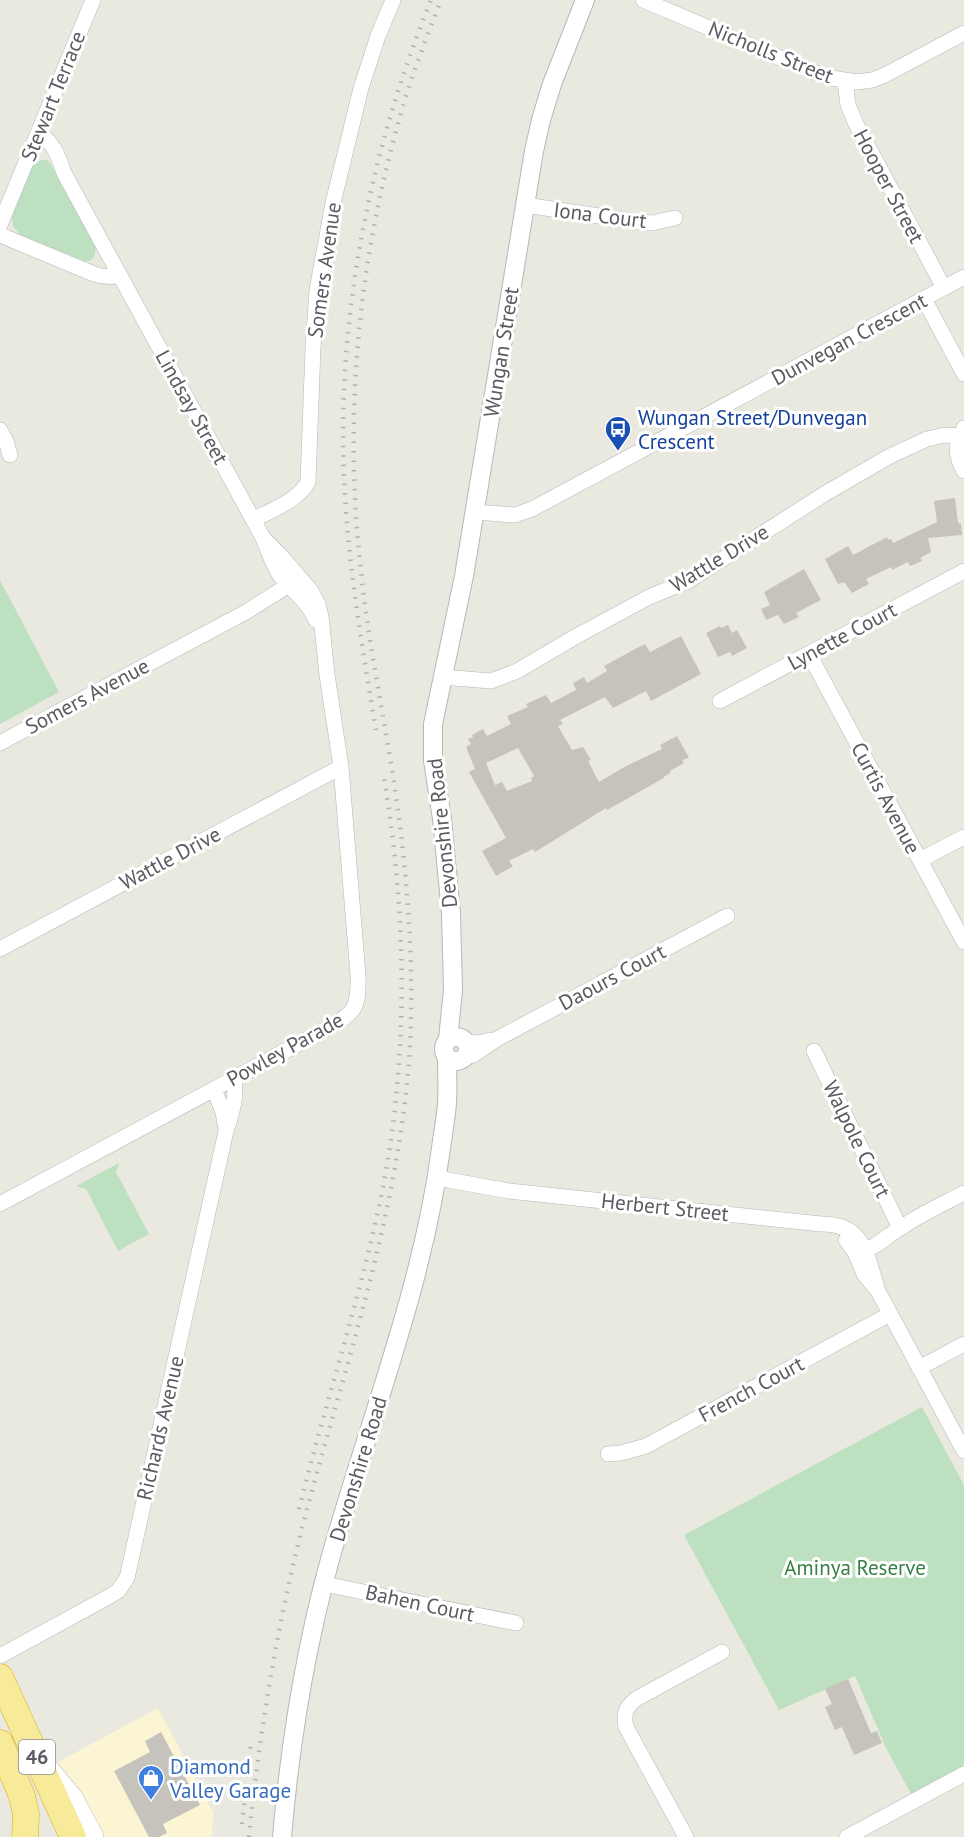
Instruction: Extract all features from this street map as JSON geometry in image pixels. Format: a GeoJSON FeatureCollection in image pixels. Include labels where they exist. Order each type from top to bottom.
{"type":"FeatureCollection","features":[{"type":"Feature","properties":{"kind":"highway","name":"46"},"geometry":{"type":"LineString","coordinates":[[0,1677],[73,1837]]}},
{"type":"Feature","properties":{"kind":"highway","name":"46"},"geometry":{"type":"LineString","coordinates":[[0,1743],[21,1796],[26,1825]]}},
{"type":"Feature","properties":{"kind":"highway"},"geometry":{"type":"LineString","coordinates":[[26,1825],[35,1837]]}},
{"type":"Feature","properties":{"kind":"main road"},"geometry":{"type":"LineString","coordinates":[[36,1755],[73,1799],[93,1837]]}},
{"type":"Feature","properties":{"kind":"street","name":"Stewart Terrace"},"geometry":{"type":"LineString","coordinates":[[0,225],[93,0]]}},
{"type":"Feature","properties":{"kind":"street","name":"Somers Avenue"},"geometry":{"type":"LineString","coordinates":[[254,520],[301,493],[308,482],[316,301],[331,213],[361,88],[393,0]]}},
{"type":"Feature","properties":{"kind":"street","name":"Wungan Street"},"geometry":{"type":"LineString","coordinates":[[442,677],[464,576],[541,120],[552,84],[585,0]]}},
{"type":"Feature","properties":{"kind":"street","name":"Wungan Street"},"geometry":{"type":"LineString","coordinates":[[574,32],[597,0]]}},
{"type":"Feature","properties":{"kind":"street","name":"Nicholls Street"},"geometry":{"type":"LineString","coordinates":[[643,0],[811,71],[845,81],[872,80],[883,76],[964,33]]}},
{"type":"Feature","properties":{"kind":"street","name":"Hooper Street"},"geometry":{"type":"LineString","coordinates":[[845,81],[850,113],[944,288]]}},
{"type":"Feature","properties":{"kind":"street","name":"Lindsay Street"},"geometry":{"type":"LineString","coordinates":[[35,140],[64,173],[263,538],[294,582],[311,591],[318,604],[341,767]]}},
{"type":"Feature","properties":{"kind":"street","name":"Iona Court"},"geometry":{"type":"LineString","coordinates":[[525,205],[639,222],[652,223],[675,218]]}},
{"type":"Feature","properties":{"kind":"street"},"geometry":{"type":"LineString","coordinates":[[0,235],[94,274],[113,277],[120,275]]}},
{"type":"Feature","properties":{"kind":"street","name":"Dunvegan Crescent"},"geometry":{"type":"LineString","coordinates":[[475,512],[514,515],[532,509],[964,277]]}},
{"type":"Feature","properties":{"kind":"street"},"geometry":{"type":"LineString","coordinates":[[924,299],[964,374]]}},
{"type":"Feature","properties":{"kind":"street"},"geometry":{"type":"LineString","coordinates":[[0,430],[10,455]]}},
{"type":"Feature","properties":{"kind":"street"},"geometry":{"type":"LineString","coordinates":[[962,432],[956,450],[957,458],[964,471]]}},
{"type":"Feature","properties":{"kind":"street","name":"Wattle Drive"},"geometry":{"type":"LineString","coordinates":[[442,677],[491,681],[517,671],[649,597],[688,581],[826,493],[890,456],[927,439],[962,432]]}},
{"type":"Feature","properties":{"kind":"street","name":"Lynette Court"},"geometry":{"type":"LineString","coordinates":[[720,702],[964,571]]}},
{"type":"Feature","properties":{"kind":"street","name":"Somers Avenue"},"geometry":{"type":"LineString","coordinates":[[0,743],[246,612],[294,582]]}},
{"type":"Feature","properties":{"kind":"street","name":"Curtis Avenue"},"geometry":{"type":"LineString","coordinates":[[809,654],[964,942]]}},
{"type":"Feature","properties":{"kind":"street","name":"Devonshire Road"},"geometry":{"type":"LineString","coordinates":[[282,1837],[292,1744],[310,1645],[339,1528],[406,1315],[422,1253],[436,1184],[447,1104],[459,1049],[453,990],[449,882],[433,760],[433,724],[442,677]]}},
{"type":"Feature","properties":{"kind":"street","name":"Wattle Drive"},"geometry":{"type":"LineString","coordinates":[[0,949],[341,767]]}},
{"type":"Feature","properties":{"kind":"street","name":"Powley Parade"},"geometry":{"type":"LineString","coordinates":[[0,1204],[345,1018],[356,1006],[358,975],[341,767]]}},
{"type":"Feature","properties":{"kind":"street"},"geometry":{"type":"LineString","coordinates":[[920,860],[964,837]]}},
{"type":"Feature","properties":{"kind":"street","name":"Daours Court"},"geometry":{"type":"LineString","coordinates":[[459,1049],[497,1039],[727,916]]}},
{"type":"Feature","properties":{"kind":"street","name":"Walpole Court"},"geometry":{"type":"LineString","coordinates":[[814,1051],[900,1228]]}},
{"type":"Feature","properties":{"kind":"street","name":"Richards Avenue"},"geometry":{"type":"LineString","coordinates":[[0,1656],[110,1596],[118,1591],[127,1578],[226,1131],[234,1106],[236,1088],[234,1078]]}},
{"type":"Feature","properties":{"kind":"street","name":"Richards Avenue"},"geometry":{"type":"LineString","coordinates":[[214,1089],[223,1112],[226,1131]]}},
{"type":"Feature","properties":{"kind":"street","name":"Herbert Street"},"geometry":{"type":"LineString","coordinates":[[436,1184],[821,1224],[861,1249]]}},
{"type":"Feature","properties":{"kind":"street"},"geometry":{"type":"LineString","coordinates":[[964,1193],[900,1228],[884,1241],[861,1249],[864,1274],[878,1291],[964,1451]]}},
{"type":"Feature","properties":{"kind":"street","name":"French Court"},"geometry":{"type":"LineString","coordinates":[[608,1454],[646,1446],[890,1314]]}},
{"type":"Feature","properties":{"kind":"street"},"geometry":{"type":"LineString","coordinates":[[920,1368],[964,1344]]}},
{"type":"Feature","properties":{"kind":"street","name":"Bahen Court"},"geometry":{"type":"LineString","coordinates":[[324,1584],[516,1623]]}},
{"type":"Feature","properties":{"kind":"street"},"geometry":{"type":"LineString","coordinates":[[686,1837],[626,1727],[625,1717],[630,1704],[636,1699],[722,1652]]}},
{"type":"Feature","properties":{"kind":"street"},"geometry":{"type":"LineString","coordinates":[[847,1837],[964,1774]]}},
{"type":"Feature","properties":{"kind":"shaded area"},"geometry":{"type":"Polygon","coordinates":[[[158,1708],[213,1812],[212,1837],[100,1837],[58,1762],[158,1708]]]}},
{"type":"Feature","properties":{"kind":"green space"},"geometry":{"type":"Polygon","coordinates":[[[47,160],[50,163],[96,247],[94,257],[90,261],[84,261],[20,235],[13,226],[12,216],[33,164],[47,160]]]}},
{"type":"Feature","properties":{"kind":"green space"},"geometry":{"type":"Polygon","coordinates":[[[0,580],[59,692],[0,724],[0,580]]]}},
{"type":"Feature","properties":{"kind":"green space"},"geometry":{"type":"Polygon","coordinates":[[[119,1163],[116,1172],[149,1234],[118,1251],[86,1189],[76,1186],[119,1163]]]}},
{"type":"Feature","properties":{"kind":"green space","name":"Aminya Reserve"},"geometry":{"type":"Polygon","coordinates":[[[922,1407],[964,1485],[964,1765],[911,1794],[887,1750],[855,1676],[779,1710],[684,1535],[922,1407]]]}},
{"type":"Feature","properties":{"kind":"building"},"geometry":{"type":"Polygon","coordinates":[[[955,498],[962,535],[928,538],[931,552],[920,558],[922,561],[910,566],[908,562],[892,570],[891,567],[866,579],[869,584],[852,593],[844,582],[838,584],[825,559],[848,546],[853,555],[887,537],[893,543],[937,522],[934,501],[955,498]]]}},
{"type":"Feature","properties":{"kind":"building"},"geometry":{"type":"Polygon","coordinates":[[[804,569],[821,600],[796,613],[799,617],[784,624],[778,615],[766,620],[761,609],[770,605],[764,592],[804,569]]]}},
{"type":"Feature","properties":{"kind":"building"},"geometry":{"type":"Polygon","coordinates":[[[728,625],[732,633],[737,630],[747,648],[732,656],[730,652],[718,657],[706,633],[728,625]]]}},
{"type":"Feature","properties":{"kind":"building"},"geometry":{"type":"Polygon","coordinates":[[[681,636],[701,674],[651,701],[646,691],[613,708],[605,697],[560,720],[563,724],[558,726],[572,750],[583,747],[591,760],[588,761],[599,782],[662,749],[660,745],[677,736],[689,758],[682,760],[684,763],[670,771],[664,778],[607,810],[606,808],[535,852],[533,849],[509,861],[513,866],[496,876],[482,851],[506,838],[469,772],[475,769],[466,747],[471,744],[468,739],[483,729],[487,736],[511,724],[507,716],[528,707],[526,704],[546,695],[551,703],[576,690],[573,683],[584,677],[587,683],[607,671],[604,666],[645,644],[650,652],[681,636]],[[518,748],[486,763],[495,785],[502,782],[507,791],[532,781],[531,778],[534,776],[518,748]]]}},
{"type":"Feature","properties":{"kind":"building"},"geometry":{"type":"Polygon","coordinates":[[[848,1679],[871,1733],[877,1731],[882,1743],[854,1755],[842,1727],[835,1730],[825,1707],[832,1704],[825,1689],[848,1679]]]}},
{"type":"Feature","properties":{"kind":"building"},"geometry":{"type":"Polygon","coordinates":[[[161,1732],[200,1805],[163,1824],[167,1833],[159,1837],[149,1837],[114,1771],[150,1752],[145,1741],[161,1732]]]}},
{"type":"Feature","properties":{"kind":"railway"},"geometry":{"type":"LineString","coordinates":[[376,730],[356,605],[346,510],[343,417],[346,356],[352,295],[375,175],[409,57],[431,0]]}},
{"type":"Feature","properties":{"kind":"railway"},"geometry":{"type":"LineString","coordinates":[[249,1837],[264,1715],[287,1593],[306,1513],[384,1224],[404,1107],[411,1016],[411,955],[407,894],[397,803],[368,629],[361,571],[356,515],[354,402],[364,290],[384,179],[407,93],[441,0]]}},
{"type":"Feature","properties":{"kind":"railway"},"geometry":{"type":"LineString","coordinates":[[299,1509],[372,1237],[381,1197],[397,1093],[402,988],[401,935],[392,830],[384,778]]}},
{"type":"Feature","properties":{"kind":"railway"},"geometry":{"type":"LineString","coordinates":[[242,1824],[251,1741]]}},
{"type":"Feature","properties":{"kind":"place","name":"Wungan Street/Dunvegan Crescent"},"geometry":{"type":"Point","coordinates":[618,452]}},
{"type":"Feature","properties":{"kind":"place","name":"Diamond Valley Garage"},"geometry":{"type":"Point","coordinates":[151,1801]}}]}
